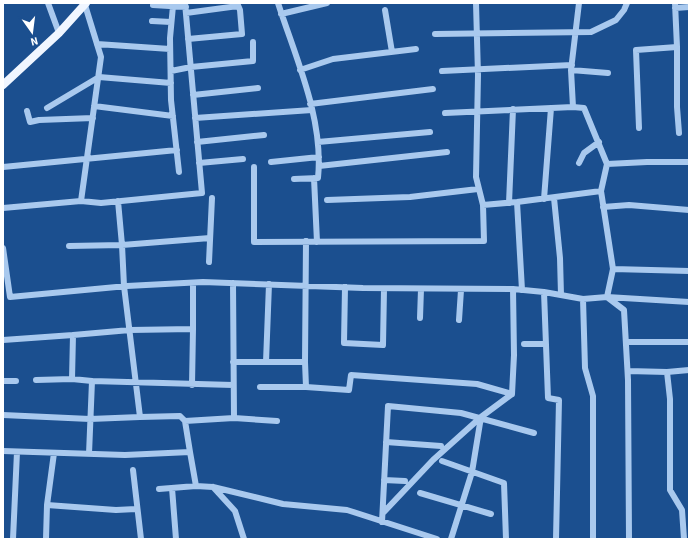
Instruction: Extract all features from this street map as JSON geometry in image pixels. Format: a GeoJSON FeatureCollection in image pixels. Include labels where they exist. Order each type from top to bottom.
{"type":"FeatureCollection","features":[{"type":"Feature","properties":{"kind":"main road"},"geometry":{"type":"LineString","coordinates":[[3,85],[59,32],[85,4]]}},
{"type":"Feature","properties":{"kind":"street"},"geometry":{"type":"LineString","coordinates":[[48,3],[59,32]]}},
{"type":"Feature","properties":{"kind":"street"},"geometry":{"type":"LineString","coordinates":[[278,3],[317,124],[319,157],[318,178],[294,179]]}},
{"type":"Feature","properties":{"kind":"street"},"geometry":{"type":"LineString","coordinates":[[281,14],[327,3]]}},
{"type":"Feature","properties":{"kind":"street"},"geometry":{"type":"LineString","coordinates":[[254,167],[254,242],[484,241],[482,204],[478,189],[478,69],[476,3]]}},
{"type":"Feature","properties":{"kind":"street"},"geometry":{"type":"LineString","coordinates":[[573,107],[572,67],[579,3]]}},
{"type":"Feature","properties":{"kind":"street"},"geometry":{"type":"LineString","coordinates":[[435,34],[577,30],[592,32],[616,20],[624,10],[627,3]]}},
{"type":"Feature","properties":{"kind":"street"},"geometry":{"type":"LineString","coordinates":[[81,201],[101,57],[85,4]]}},
{"type":"Feature","properties":{"kind":"street"},"geometry":{"type":"LineString","coordinates":[[153,5],[186,8],[238,4],[242,34],[188,39]]}},
{"type":"Feature","properties":{"kind":"street"},"geometry":{"type":"LineString","coordinates":[[679,133],[675,5],[689,7]]}},
{"type":"Feature","properties":{"kind":"street"},"geometry":{"type":"LineString","coordinates":[[172,6],[170,49],[171,83],[179,172]]}},
{"type":"Feature","properties":{"kind":"street"},"geometry":{"type":"LineString","coordinates":[[3,208],[81,201],[101,203],[202,193],[186,8]]}},
{"type":"Feature","properties":{"kind":"street"},"geometry":{"type":"LineString","coordinates":[[385,10],[392,52]]}},
{"type":"Feature","properties":{"kind":"street"},"geometry":{"type":"LineString","coordinates":[[152,21],[171,22]]}},
{"type":"Feature","properties":{"kind":"street"},"geometry":{"type":"LineString","coordinates":[[171,71],[191,67],[253,61],[253,42]]}},
{"type":"Feature","properties":{"kind":"street"},"geometry":{"type":"LineString","coordinates":[[97,44],[170,49]]}},
{"type":"Feature","properties":{"kind":"street"},"geometry":{"type":"LineString","coordinates":[[639,128],[636,50],[677,47]]}},
{"type":"Feature","properties":{"kind":"street"},"geometry":{"type":"LineString","coordinates":[[300,70],[333,59],[416,49]]}},
{"type":"Feature","properties":{"kind":"street"},"geometry":{"type":"LineString","coordinates":[[442,71],[572,67],[608,73]]}},
{"type":"Feature","properties":{"kind":"street"},"geometry":{"type":"LineString","coordinates":[[46,108],[98,77],[171,83]]}},
{"type":"Feature","properties":{"kind":"street"},"geometry":{"type":"LineString","coordinates":[[193,95],[258,88]]}},
{"type":"Feature","properties":{"kind":"street"},"geometry":{"type":"LineString","coordinates":[[195,118],[311,107],[432,89]]}},
{"type":"Feature","properties":{"kind":"street"},"geometry":{"type":"LineString","coordinates":[[94,106],[173,116]]}},
{"type":"Feature","properties":{"kind":"street"},"geometry":{"type":"LineString","coordinates":[[544,199],[551,108]]}},
{"type":"Feature","properties":{"kind":"street"},"geometry":{"type":"LineString","coordinates":[[445,113],[513,109],[584,108],[607,164],[601,191],[613,269],[607,297]]}},
{"type":"Feature","properties":{"kind":"street"},"geometry":{"type":"LineString","coordinates":[[509,203],[513,109]]}},
{"type":"Feature","properties":{"kind":"street"},"geometry":{"type":"LineString","coordinates":[[27,111],[30,122],[39,120],[93,118]]}},
{"type":"Feature","properties":{"kind":"street"},"geometry":{"type":"LineString","coordinates":[[318,142],[430,132]]}},
{"type":"Feature","properties":{"kind":"street"},"geometry":{"type":"LineString","coordinates":[[197,142],[264,135]]}},
{"type":"Feature","properties":{"kind":"street"},"geometry":{"type":"LineString","coordinates":[[579,163],[584,153],[599,142]]}},
{"type":"Feature","properties":{"kind":"street"},"geometry":{"type":"LineString","coordinates":[[3,167],[87,160],[177,150]]}},
{"type":"Feature","properties":{"kind":"street"},"geometry":{"type":"LineString","coordinates":[[319,166],[447,152]]}},
{"type":"Feature","properties":{"kind":"street"},"geometry":{"type":"LineString","coordinates":[[271,162],[319,157]]}},
{"type":"Feature","properties":{"kind":"street"},"geometry":{"type":"LineString","coordinates":[[199,163],[244,159]]}},
{"type":"Feature","properties":{"kind":"street"},"geometry":{"type":"LineString","coordinates":[[607,164],[689,162]]}},
{"type":"Feature","properties":{"kind":"street"},"geometry":{"type":"LineString","coordinates":[[314,178],[317,242]]}},
{"type":"Feature","properties":{"kind":"street"},"geometry":{"type":"LineString","coordinates":[[327,200],[410,197],[478,189]]}},
{"type":"Feature","properties":{"kind":"street"},"geometry":{"type":"LineString","coordinates":[[482,204],[509,203],[601,191]]}},
{"type":"Feature","properties":{"kind":"street"},"geometry":{"type":"LineString","coordinates":[[209,262],[212,198]]}},
{"type":"Feature","properties":{"kind":"street"},"geometry":{"type":"LineString","coordinates":[[554,198],[560,258],[561,295]]}},
{"type":"Feature","properties":{"kind":"street"},"geometry":{"type":"LineString","coordinates":[[118,201],[124,286],[140,417]]}},
{"type":"Feature","properties":{"kind":"street"},"geometry":{"type":"LineString","coordinates":[[518,202],[522,290]]}},
{"type":"Feature","properties":{"kind":"street"},"geometry":{"type":"LineString","coordinates":[[603,207],[629,205],[689,210]]}},
{"type":"Feature","properties":{"kind":"street"},"geometry":{"type":"LineString","coordinates":[[69,246],[122,245],[210,238]]}},
{"type":"Feature","properties":{"kind":"street"},"geometry":{"type":"LineString","coordinates":[[306,241],[306,387]]}},
{"type":"Feature","properties":{"kind":"street"},"geometry":{"type":"LineString","coordinates":[[3,248],[6,285],[10,297],[124,286],[233,283],[384,289],[513,289],[544,292],[583,299],[607,297],[689,302]]}},
{"type":"Feature","properties":{"kind":"street"},"geometry":{"type":"LineString","coordinates":[[613,269],[689,271]]}},
{"type":"Feature","properties":{"kind":"street"},"geometry":{"type":"LineString","coordinates":[[192,385],[193,283]]}},
{"type":"Feature","properties":{"kind":"street"},"geometry":{"type":"LineString","coordinates":[[233,283],[234,418]]}},
{"type":"Feature","properties":{"kind":"street"},"geometry":{"type":"LineString","coordinates":[[266,362],[269,284]]}},
{"type":"Feature","properties":{"kind":"street"},"geometry":{"type":"LineString","coordinates":[[345,287],[344,343],[383,345],[384,289]]}},
{"type":"Feature","properties":{"kind":"street"},"geometry":{"type":"LineString","coordinates":[[420,289],[420,318]]}},
{"type":"Feature","properties":{"kind":"street"},"geometry":{"type":"LineString","coordinates":[[512,394],[514,355],[513,289]]}},
{"type":"Feature","properties":{"kind":"street"},"geometry":{"type":"LineString","coordinates":[[459,320],[461,290]]}},
{"type":"Feature","properties":{"kind":"street"},"geometry":{"type":"LineString","coordinates":[[544,292],[548,398],[559,400],[556,539]]}},
{"type":"Feature","properties":{"kind":"street"},"geometry":{"type":"LineString","coordinates":[[607,297],[624,310],[628,371],[628,539]]}},
{"type":"Feature","properties":{"kind":"street"},"geometry":{"type":"LineString","coordinates":[[583,299],[585,368],[593,396],[593,539]]}},
{"type":"Feature","properties":{"kind":"street"},"geometry":{"type":"LineString","coordinates":[[3,340],[130,330],[193,329]]}},
{"type":"Feature","properties":{"kind":"street"},"geometry":{"type":"LineString","coordinates":[[72,379],[73,335]]}},
{"type":"Feature","properties":{"kind":"street"},"geometry":{"type":"LineString","coordinates":[[626,342],[689,342]]}},
{"type":"Feature","properties":{"kind":"street"},"geometry":{"type":"LineString","coordinates":[[524,344],[546,344]]}},
{"type":"Feature","properties":{"kind":"street"},"geometry":{"type":"LineString","coordinates":[[233,362],[305,362]]}},
{"type":"Feature","properties":{"kind":"street"},"geometry":{"type":"LineString","coordinates":[[628,371],[667,372],[689,370]]}},
{"type":"Feature","properties":{"kind":"street"},"geometry":{"type":"LineString","coordinates":[[667,372],[670,399],[670,490],[682,510],[684,539]]}},
{"type":"Feature","properties":{"kind":"street"},"geometry":{"type":"LineString","coordinates":[[260,387],[306,387],[349,390],[351,374],[477,384],[512,394]]}},
{"type":"Feature","properties":{"kind":"street"},"geometry":{"type":"LineString","coordinates":[[36,380],[72,379],[136,384],[233,385]]}},
{"type":"Feature","properties":{"kind":"street"},"geometry":{"type":"LineString","coordinates":[[3,381],[16,381]]}},
{"type":"Feature","properties":{"kind":"street"},"geometry":{"type":"LineString","coordinates":[[89,454],[92,381]]}},
{"type":"Feature","properties":{"kind":"street"},"geometry":{"type":"LineString","coordinates":[[383,513],[433,460],[481,417],[512,394]]}},
{"type":"Feature","properties":{"kind":"street"},"geometry":{"type":"LineString","coordinates":[[382,522],[388,406],[461,413],[481,417],[534,433]]}},
{"type":"Feature","properties":{"kind":"street"},"geometry":{"type":"LineString","coordinates":[[3,415],[90,419],[180,416],[185,421],[196,486]]}},
{"type":"Feature","properties":{"kind":"street"},"geometry":{"type":"LineString","coordinates":[[451,539],[472,472],[481,417]]}},
{"type":"Feature","properties":{"kind":"street"},"geometry":{"type":"LineString","coordinates":[[185,421],[234,418],[277,421]]}},
{"type":"Feature","properties":{"kind":"street"},"geometry":{"type":"LineString","coordinates":[[386,442],[441,446]]}},
{"type":"Feature","properties":{"kind":"street"},"geometry":{"type":"LineString","coordinates":[[3,451],[125,455],[190,452]]}},
{"type":"Feature","properties":{"kind":"street"},"geometry":{"type":"LineString","coordinates":[[13,539],[17,452]]}},
{"type":"Feature","properties":{"kind":"street"},"geometry":{"type":"LineString","coordinates":[[46,539],[47,505],[54,453]]}},
{"type":"Feature","properties":{"kind":"street"},"geometry":{"type":"LineString","coordinates":[[442,461],[504,483],[506,539]]}},
{"type":"Feature","properties":{"kind":"street"},"geometry":{"type":"LineString","coordinates":[[133,470],[136,509],[141,539]]}},
{"type":"Feature","properties":{"kind":"street"},"geometry":{"type":"LineString","coordinates":[[384,480],[405,481]]}},
{"type":"Feature","properties":{"kind":"street"},"geometry":{"type":"LineString","coordinates":[[159,489],[196,486],[213,487],[282,504],[347,510],[437,539]]}},
{"type":"Feature","properties":{"kind":"street"},"geometry":{"type":"LineString","coordinates":[[213,487],[235,511],[244,539]]}},
{"type":"Feature","properties":{"kind":"street"},"geometry":{"type":"LineString","coordinates":[[172,488],[176,539]]}},
{"type":"Feature","properties":{"kind":"street"},"geometry":{"type":"LineString","coordinates":[[420,493],[491,514]]}},
{"type":"Feature","properties":{"kind":"street"},"geometry":{"type":"LineString","coordinates":[[47,505],[116,510],[136,509]]}}]}
